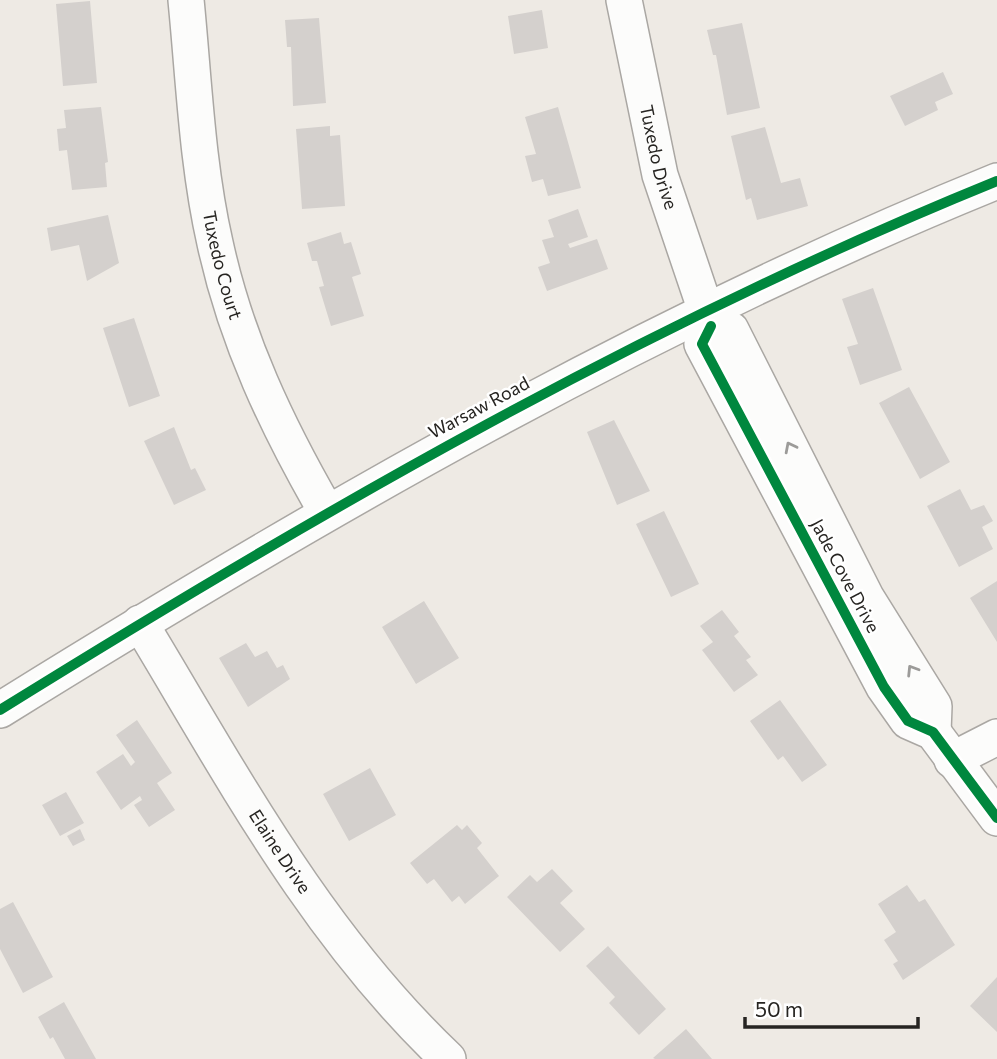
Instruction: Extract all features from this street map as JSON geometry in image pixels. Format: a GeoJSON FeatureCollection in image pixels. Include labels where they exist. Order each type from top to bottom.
{"type":"FeatureCollection","features":[{"type":"Feature","properties":{"kind":"street","name":"Tuxedo Court"},"geometry":{"type":"LineString","coordinates":[[186,0],[202,162],[215,242],[233,312],[256,377],[287,444],[326,512]]}},
{"type":"Feature","properties":{"kind":"street","name":"Tuxedo Drive"},"geometry":{"type":"LineString","coordinates":[[624,0],[660,175],[708,319]]}},
{"type":"Feature","properties":{"kind":"street","name":"Warsaw Road"},"geometry":{"type":"LineString","coordinates":[[0,710],[326,512],[510,411],[997,181]]}},
{"type":"Feature","properties":{"kind":"street","name":"Jade Cove Drive"},"geometry":{"type":"LineString","coordinates":[[708,319],[702,344],[821,540],[867,626],[884,687],[908,721],[942,746],[997,818]]}},
{"type":"Feature","properties":{"kind":"street","name":"Elaine Drive"},"geometry":{"type":"LineString","coordinates":[[140,623],[281,859],[348,952],[414,1026],[448,1059]]}},
{"type":"Feature","properties":{"kind":"street"},"geometry":{"type":"LineString","coordinates":[[942,746],[997,737]]}},
{"type":"Feature","properties":{"kind":"building"},"geometry":{"type":"Polygon","coordinates":[[[90,1],[97,83],[63,86],[56,4],[90,1]]]}},
{"type":"Feature","properties":{"kind":"building"},"geometry":{"type":"Polygon","coordinates":[[[542,10],[548,48],[514,54],[508,16],[542,10]]]}},
{"type":"Feature","properties":{"kind":"building"},"geometry":{"type":"Polygon","coordinates":[[[319,18],[326,103],[293,106],[291,47],[287,47],[285,20],[319,18]]]}},
{"type":"Feature","properties":{"kind":"building"},"geometry":{"type":"Polygon","coordinates":[[[742,23],[760,108],[727,115],[716,55],[713,55],[707,30],[742,23]]]}},
{"type":"Feature","properties":{"kind":"building"},"geometry":{"type":"Polygon","coordinates":[[[943,72],[953,94],[935,102],[938,110],[905,126],[890,96],[943,72]]]}},
{"type":"Feature","properties":{"kind":"building"},"geometry":{"type":"Polygon","coordinates":[[[101,107],[108,162],[105,163],[107,187],[72,190],[67,150],[59,151],[57,129],[66,128],[64,110],[101,107]]]}},
{"type":"Feature","properties":{"kind":"building"},"geometry":{"type":"Polygon","coordinates":[[[558,107],[581,188],[548,196],[543,179],[532,182],[525,156],[536,154],[525,117],[558,107]]]}},
{"type":"Feature","properties":{"kind":"building"},"geometry":{"type":"Polygon","coordinates":[[[330,126],[330,136],[340,135],[345,206],[302,209],[296,129],[330,126]]]}},
{"type":"Feature","properties":{"kind":"building"},"geometry":{"type":"Polygon","coordinates":[[[765,127],[781,183],[800,178],[808,206],[757,220],[751,198],[746,200],[731,136],[765,127]]]}},
{"type":"Feature","properties":{"kind":"building"},"geometry":{"type":"Polygon","coordinates":[[[578,209],[588,237],[568,244],[570,248],[597,239],[608,269],[547,291],[538,267],[550,263],[542,240],[554,237],[548,220],[578,209]]]}},
{"type":"Feature","properties":{"kind":"building"},"geometry":{"type":"Polygon","coordinates":[[[108,215],[119,263],[87,281],[79,245],[51,251],[47,228],[108,215]]]}},
{"type":"Feature","properties":{"kind":"building"},"geometry":{"type":"Polygon","coordinates":[[[341,232],[344,244],[351,242],[361,274],[352,277],[364,316],[331,326],[319,287],[324,286],[317,261],[312,261],[307,243],[341,232]]]}},
{"type":"Feature","properties":{"kind":"building"},"geometry":{"type":"Polygon","coordinates":[[[873,288],[902,370],[860,385],[847,347],[858,344],[842,299],[873,288]]]}},
{"type":"Feature","properties":{"kind":"building"},"geometry":{"type":"Polygon","coordinates":[[[134,318],[160,396],[129,407],[103,328],[134,318]]]}},
{"type":"Feature","properties":{"kind":"building"},"geometry":{"type":"Polygon","coordinates":[[[909,387],[950,462],[920,479],[879,403],[909,387]]]}},
{"type":"Feature","properties":{"kind":"building"},"geometry":{"type":"Polygon","coordinates":[[[614,420],[650,491],[617,505],[587,432],[614,420]]]}},
{"type":"Feature","properties":{"kind":"building"},"geometry":{"type":"Polygon","coordinates":[[[174,427],[191,470],[195,468],[206,490],[174,505],[144,441],[174,427]]]}},
{"type":"Feature","properties":{"kind":"building"},"geometry":{"type":"Polygon","coordinates":[[[960,489],[971,510],[984,505],[993,521],[982,527],[993,549],[959,567],[927,506],[960,489]]]}},
{"type":"Feature","properties":{"kind":"building"},"geometry":{"type":"Polygon","coordinates":[[[664,511],[699,584],[671,597],[636,524],[664,511]]]}},
{"type":"Feature","properties":{"kind":"building"},"geometry":{"type":"Polygon","coordinates":[[[997,581],[997,642],[970,598],[997,581]]]}},
{"type":"Feature","properties":{"kind":"building"},"geometry":{"type":"Polygon","coordinates":[[[424,601],[459,658],[416,684],[382,627],[424,601]]]}},
{"type":"Feature","properties":{"kind":"building"},"geometry":{"type":"Polygon","coordinates":[[[722,610],[739,632],[734,636],[751,657],[746,660],[758,675],[734,692],[702,650],[713,642],[700,626],[722,610]]]}},
{"type":"Feature","properties":{"kind":"building"},"geometry":{"type":"Polygon","coordinates":[[[246,643],[255,657],[267,651],[277,668],[283,665],[290,679],[248,707],[219,658],[246,643]]]}},
{"type":"Feature","properties":{"kind":"building"},"geometry":{"type":"Polygon","coordinates":[[[780,700],[827,765],[802,782],[783,756],[778,760],[750,721],[780,700]]]}},
{"type":"Feature","properties":{"kind":"building"},"geometry":{"type":"Polygon","coordinates":[[[137,720],[172,773],[157,783],[175,810],[149,827],[134,805],[142,800],[140,796],[121,810],[96,772],[123,754],[131,766],[135,762],[116,735],[137,720]]]}},
{"type":"Feature","properties":{"kind":"building"},"geometry":{"type":"Polygon","coordinates":[[[370,768],[396,815],[349,841],[323,794],[370,768]]]}},
{"type":"Feature","properties":{"kind":"building"},"geometry":{"type":"Polygon","coordinates":[[[66,792],[84,823],[60,836],[42,805],[66,792]]]}},
{"type":"Feature","properties":{"kind":"building"},"geometry":{"type":"Polygon","coordinates":[[[457,825],[462,830],[467,825],[482,843],[477,848],[499,876],[465,904],[459,896],[452,902],[434,879],[427,884],[410,863],[457,825]]]}},
{"type":"Feature","properties":{"kind":"building"},"geometry":{"type":"Polygon","coordinates":[[[80,829],[85,840],[73,846],[67,836],[80,829]]]}},
{"type":"Feature","properties":{"kind":"building"},"geometry":{"type":"Polygon","coordinates":[[[552,869],[573,891],[560,903],[585,929],[560,952],[507,897],[530,875],[537,882],[552,869]]]}},
{"type":"Feature","properties":{"kind":"building"},"geometry":{"type":"Polygon","coordinates":[[[907,885],[919,902],[925,899],[955,945],[903,980],[893,964],[898,961],[884,940],[896,932],[878,904],[907,885]]]}},
{"type":"Feature","properties":{"kind":"building"},"geometry":{"type":"Polygon","coordinates":[[[13,902],[53,977],[23,993],[0,949],[0,909],[13,902]]]}},
{"type":"Feature","properties":{"kind":"building"},"geometry":{"type":"Polygon","coordinates":[[[608,946],[666,1009],[639,1035],[609,1003],[615,997],[586,966],[608,946]]]}},
{"type":"Feature","properties":{"kind":"building"},"geometry":{"type":"Polygon","coordinates":[[[997,977],[997,1032],[970,1006],[997,977]]]}},
{"type":"Feature","properties":{"kind":"building"},"geometry":{"type":"Polygon","coordinates":[[[64,1002],[96,1059],[65,1059],[53,1037],[50,1039],[38,1017],[64,1002]]]}},
{"type":"Feature","properties":{"kind":"building"},"geometry":{"type":"Polygon","coordinates":[[[686,1029],[712,1059],[653,1058],[686,1029]]]}},
{"type":"Feature","properties":{"kind":"cycle path"},"geometry":{"type":"LineString","coordinates":[[0,710],[242,563],[487,424],[612,358],[739,296],[867,236],[997,181]]}},
{"type":"Feature","properties":{"kind":"cycle path"},"geometry":{"type":"LineString","coordinates":[[711,326],[702,344],[884,687],[908,721],[933,732],[997,818]]}}]}
